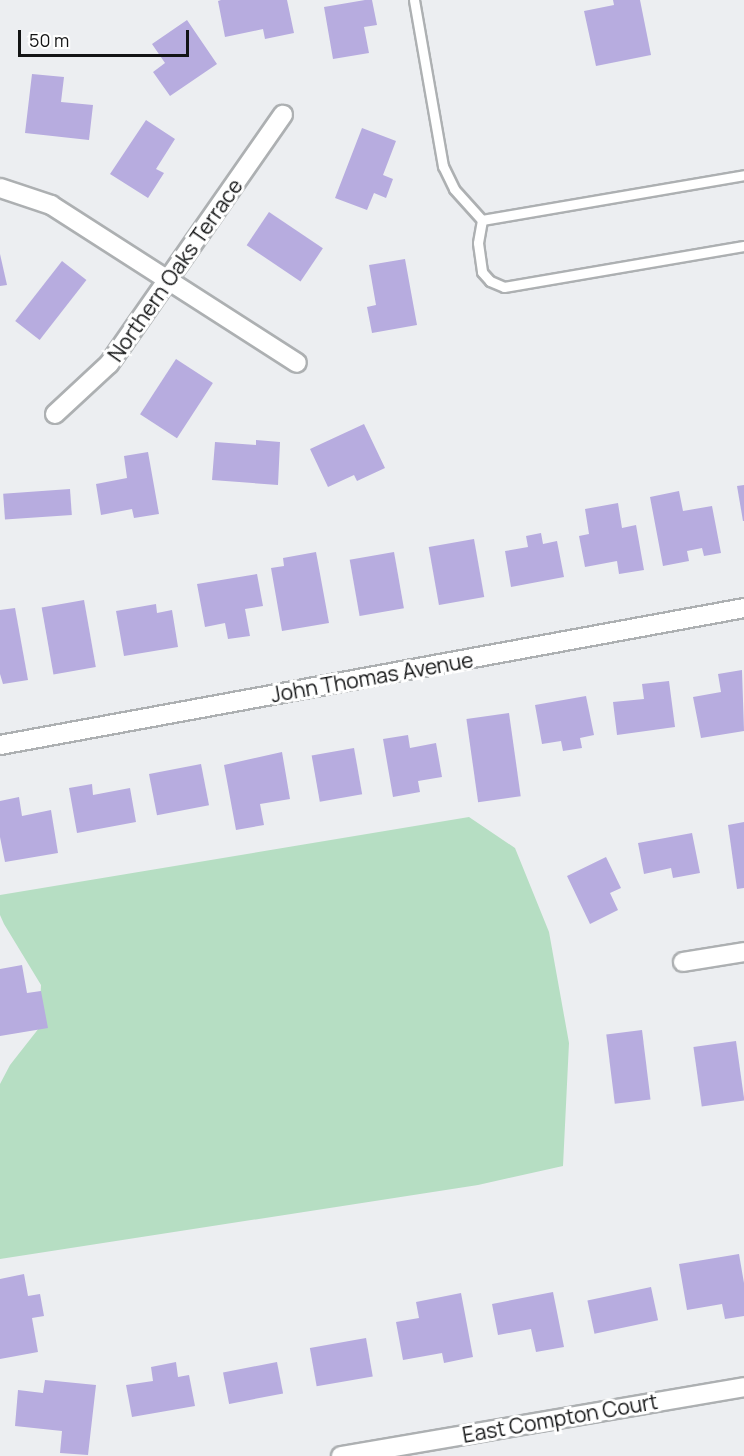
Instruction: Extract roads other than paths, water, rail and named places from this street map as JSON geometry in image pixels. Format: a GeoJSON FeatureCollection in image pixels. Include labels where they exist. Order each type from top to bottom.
{"type":"FeatureCollection","features":[{"type":"Feature","properties":{"kind":"street","name":"Northern Oaks Terrace"},"geometry":{"type":"LineString","coordinates":[[55,414],[109,364],[284,115]]}},
{"type":"Feature","properties":{"kind":"street"},"geometry":{"type":"LineString","coordinates":[[0,188],[51,204],[297,363]]}},
{"type":"Feature","properties":{"kind":"street","name":"John Thomas Avenue"},"geometry":{"type":"LineString","coordinates":[[0,745],[744,608]]}},
{"type":"Feature","properties":{"kind":"street"},"geometry":{"type":"LineString","coordinates":[[683,962],[744,952]]}},
{"type":"Feature","properties":{"kind":"street","name":"East Compton Court"},"geometry":{"type":"LineString","coordinates":[[341,1456],[744,1387]]}},
{"type":"Feature","properties":{"kind":"lane"},"geometry":{"type":"LineString","coordinates":[[414,0],[443,166],[454,189],[482,220]]}},
{"type":"Feature","properties":{"kind":"lane"},"geometry":{"type":"LineString","coordinates":[[482,220],[744,175]]}},
{"type":"Feature","properties":{"kind":"lane"},"geometry":{"type":"LineString","coordinates":[[482,220],[478,243],[482,272],[490,281],[504,286],[744,246]]}}]}
